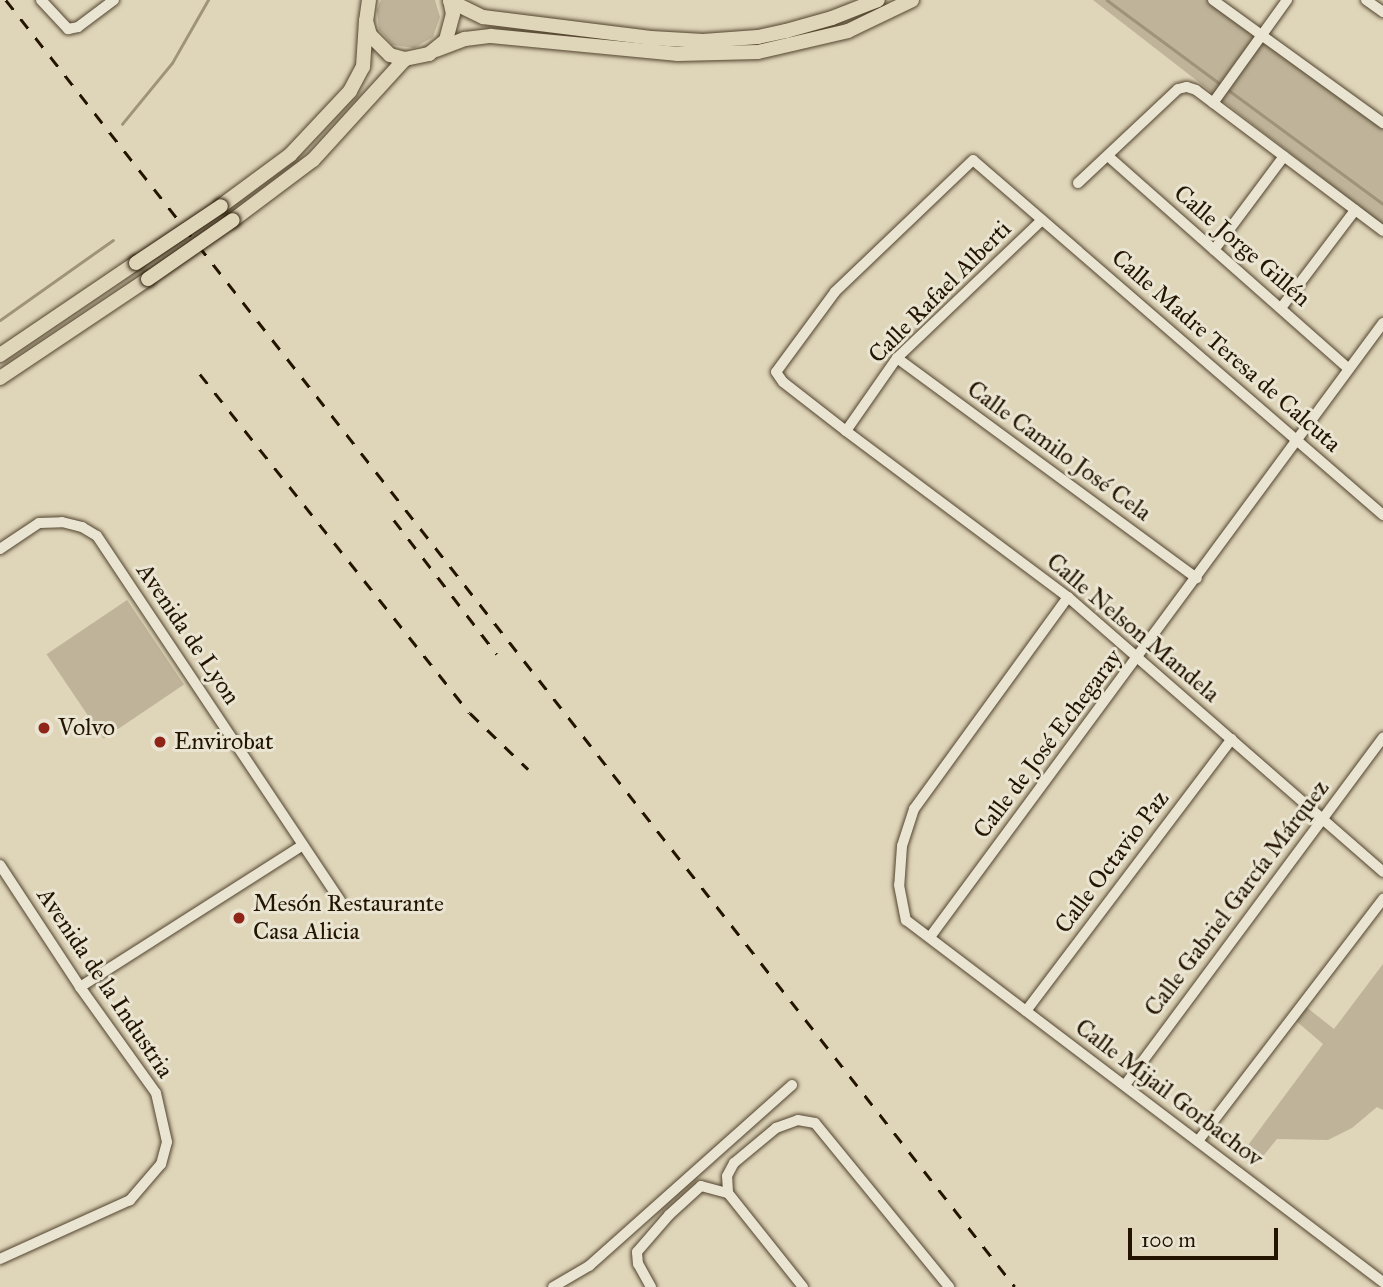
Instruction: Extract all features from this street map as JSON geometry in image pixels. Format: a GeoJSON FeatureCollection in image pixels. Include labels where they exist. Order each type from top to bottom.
{"type":"FeatureCollection","features":[{"type":"Feature","properties":{"kind":"main road"},"geometry":{"type":"LineString","coordinates":[[0,355],[221,206],[290,155],[344,99],[363,67],[369,0]]}},
{"type":"Feature","properties":{"kind":"main road"},"geometry":{"type":"LineString","coordinates":[[450,0],[466,11],[492,19],[651,38],[704,41],[758,37],[786,31],[832,18],[878,0]]}},
{"type":"Feature","properties":{"kind":"main road"},"geometry":{"type":"LineString","coordinates":[[436,50],[451,27],[450,0]]}},
{"type":"Feature","properties":{"kind":"main road"},"geometry":{"type":"LineString","coordinates":[[366,21],[378,47],[405,59],[421,58],[465,38],[491,36],[678,54],[758,52],[848,31],[912,0]]}},
{"type":"Feature","properties":{"kind":"main road"},"geometry":{"type":"LineString","coordinates":[[0,378],[233,220],[313,160],[405,59]]}},
{"type":"Feature","properties":{"kind":"street"},"geometry":{"type":"LineString","coordinates":[[41,0],[68,29],[78,27],[114,0]]}},
{"type":"Feature","properties":{"kind":"street"},"geometry":{"type":"LineString","coordinates":[[1213,0],[1383,123]]}},
{"type":"Feature","properties":{"kind":"street"},"geometry":{"type":"LineString","coordinates":[[1213,103],[1287,0]]}},
{"type":"Feature","properties":{"kind":"street"},"geometry":{"type":"LineString","coordinates":[[1366,0],[1383,12]]}},
{"type":"Feature","properties":{"kind":"street"},"geometry":{"type":"LineString","coordinates":[[1078,183],[1178,89],[1196,90],[1383,231]]}},
{"type":"Feature","properties":{"kind":"street","name":"Calle Jorge Gillén"},"geometry":{"type":"LineString","coordinates":[[1108,156],[1348,368]]}},
{"type":"Feature","properties":{"kind":"street"},"geometry":{"type":"LineString","coordinates":[[1214,250],[1284,156]]}},
{"type":"Feature","properties":{"kind":"street","name":"Calle Madre Teresa de Calcuta"},"geometry":{"type":"LineString","coordinates":[[846,431],[783,382],[776,372],[835,292],[972,160],[1383,515]]}},
{"type":"Feature","properties":{"kind":"street"},"geometry":{"type":"LineString","coordinates":[[1281,309],[1355,209]]}},
{"type":"Feature","properties":{"kind":"street","name":"Calle Rafael Alberti"},"geometry":{"type":"LineString","coordinates":[[846,431],[897,358],[1042,220]]}},
{"type":"Feature","properties":{"kind":"street","name":"Calle de José Echegaray"},"geometry":{"type":"LineString","coordinates":[[930,937],[1383,323]]}},
{"type":"Feature","properties":{"kind":"street","name":"Calle Camilo José Cela"},"geometry":{"type":"LineString","coordinates":[[897,358],[1197,578]]}},
{"type":"Feature","properties":{"kind":"street","name":"Calle Nelson Mandela"},"geometry":{"type":"LineString","coordinates":[[846,431],[1068,597],[1383,872]]}},
{"type":"Feature","properties":{"kind":"street","name":"Avenida de Lyon"},"geometry":{"type":"LineString","coordinates":[[0,549],[39,523],[62,522],[82,527],[97,536],[340,901]]}},
{"type":"Feature","properties":{"kind":"street","name":"Calle Mijail Gorbachov"},"geometry":{"type":"LineString","coordinates":[[1068,597],[914,809],[902,846],[899,885],[906,920],[1383,1282]]}},
{"type":"Feature","properties":{"kind":"street","name":"Calle Octavio Paz"},"geometry":{"type":"LineString","coordinates":[[1026,1011],[1232,739]]}},
{"type":"Feature","properties":{"kind":"street","name":"Calle Gabriel García Márquez"},"geometry":{"type":"LineString","coordinates":[[1125,1085],[1381,743]]}},
{"type":"Feature","properties":{"kind":"street"},"geometry":{"type":"LineString","coordinates":[[80,987],[303,845]]}},
{"type":"Feature","properties":{"kind":"street","name":"Avenida de la Industria"},"geometry":{"type":"LineString","coordinates":[[0,865],[80,987],[156,1093],[164,1119],[167,1142],[161,1164],[130,1200],[0,1259]]}},
{"type":"Feature","properties":{"kind":"street"},"geometry":{"type":"LineString","coordinates":[[1198,1141],[1383,899]]}},
{"type":"Feature","properties":{"kind":"street"},"geometry":{"type":"LineString","coordinates":[[554,1287],[589,1266],[792,1085]]}},
{"type":"Feature","properties":{"kind":"street"},"geometry":{"type":"LineString","coordinates":[[803,1287],[728,1193],[727,1176],[734,1163],[776,1128],[798,1119],[815,1123],[948,1287]]}},
{"type":"Feature","properties":{"kind":"street"},"geometry":{"type":"LineString","coordinates":[[650,1287],[638,1264],[637,1252],[669,1214],[701,1186],[728,1193]]}},
{"type":"Feature","properties":{"kind":"shaded area"},"geometry":{"type":"Polygon","coordinates":[[[381,0],[435,0],[440,17],[433,37],[414,48],[393,45],[379,30],[377,10],[381,0]]]}},
{"type":"Feature","properties":{"kind":"shaded area"},"geometry":{"type":"Polygon","coordinates":[[[1093,0],[1210,0],[1383,126],[1383,225],[1093,0]]]}},
{"type":"Feature","properties":{"kind":"shaded area"},"geometry":{"type":"Polygon","coordinates":[[[127,600],[184,685],[104,739],[47,654],[127,600]]]}},
{"type":"Feature","properties":{"kind":"shaded area"},"geometry":{"type":"Polygon","coordinates":[[[1383,964],[1383,1110],[1377,1107],[1352,1128],[1328,1140],[1277,1139],[1255,1166],[1240,1156],[1323,1044],[1295,1020],[1305,1006],[1334,1029],[1383,964]]]}},
{"type":"Feature","properties":{"kind":"waterway"},"geometry":{"type":"LineString","coordinates":[[122,124],[172,63],[208,0]]}},
{"type":"Feature","properties":{"kind":"waterway"},"geometry":{"type":"LineString","coordinates":[[1107,0],[1219,83]]}},
{"type":"Feature","properties":{"kind":"waterway"},"geometry":{"type":"LineString","coordinates":[[1230,91],[1383,204]]}},
{"type":"Feature","properties":{"kind":"waterway"},"geometry":{"type":"LineString","coordinates":[[0,320],[113,240]]}},
{"type":"Feature","properties":{"kind":"railway"},"geometry":{"type":"LineString","coordinates":[[6,0],[1015,1287]]}},
{"type":"Feature","properties":{"kind":"railway"},"geometry":{"type":"LineString","coordinates":[[200,374],[470,713],[528,769]]}},
{"type":"Feature","properties":{"kind":"railway"},"geometry":{"type":"LineString","coordinates":[[394,520],[497,654]]}},
{"type":"Feature","properties":{"kind":"place","name":"Volvo"},"geometry":{"type":"Point","coordinates":[44,728]}},
{"type":"Feature","properties":{"kind":"place","name":"Envirobat"},"geometry":{"type":"Point","coordinates":[160,742]}},
{"type":"Feature","properties":{"kind":"place","name":"Mesón Restaurante Casa Alicia"},"geometry":{"type":"Point","coordinates":[239,918]}}]}
